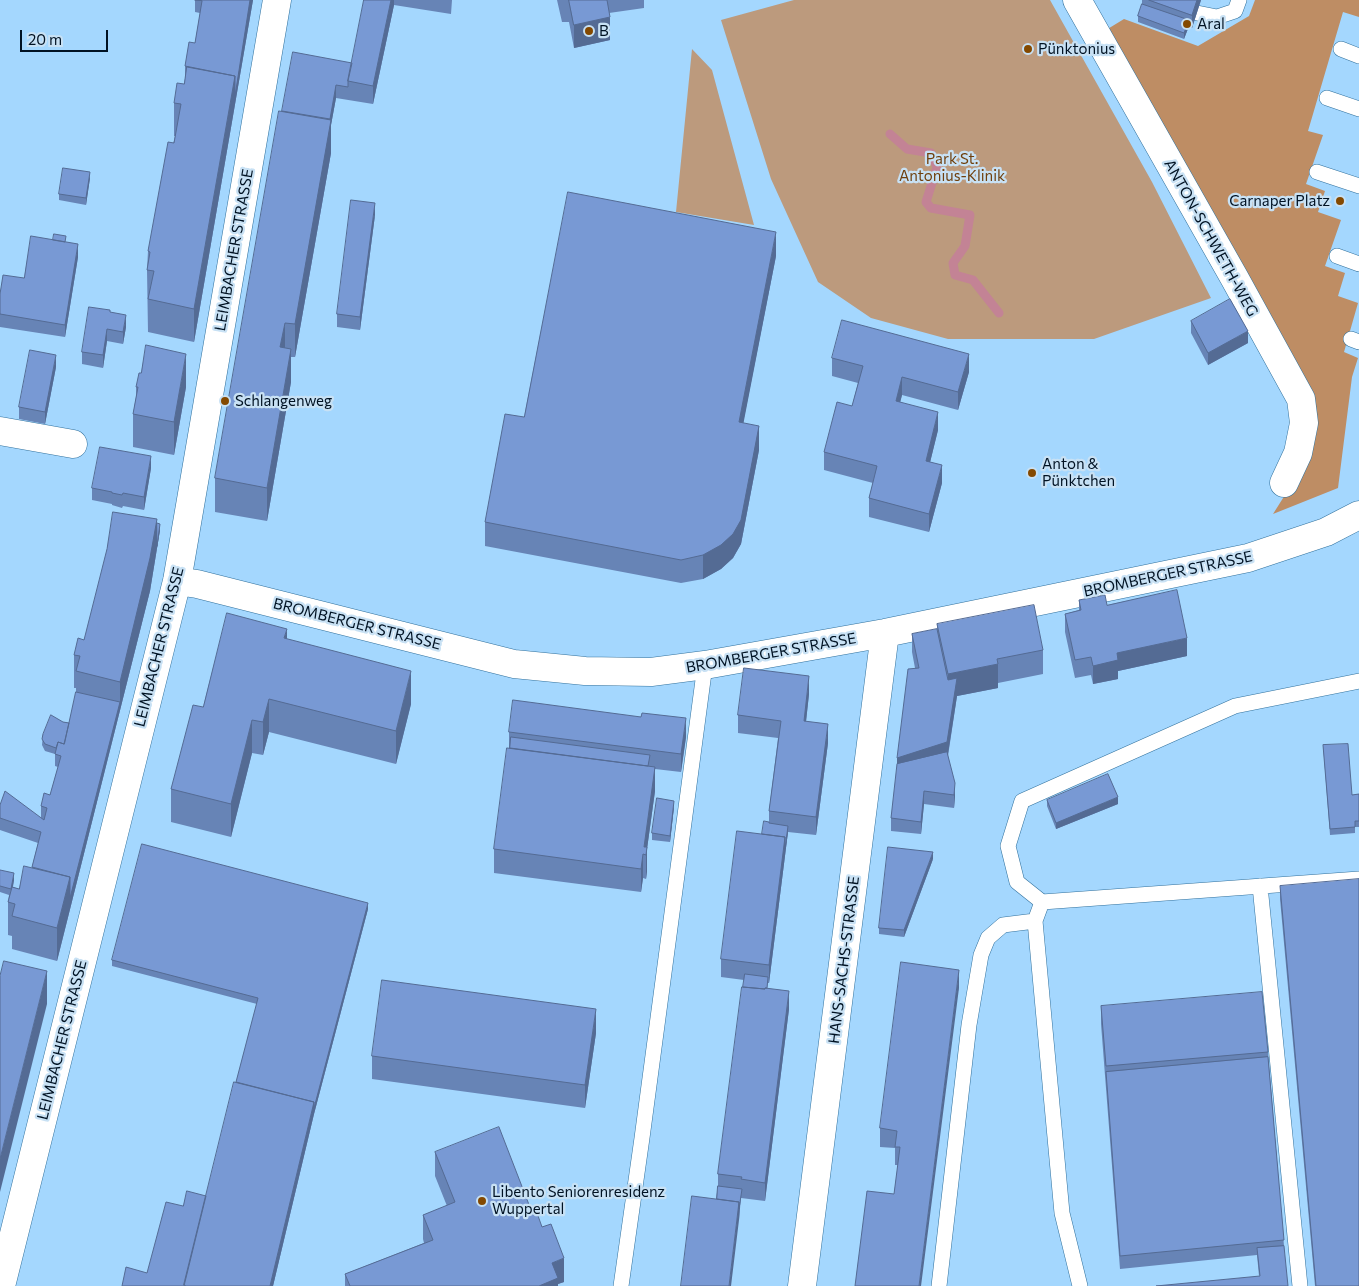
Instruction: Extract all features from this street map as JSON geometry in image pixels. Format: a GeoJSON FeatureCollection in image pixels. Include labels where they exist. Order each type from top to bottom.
{"type":"FeatureCollection","features":[{"type":"Feature","properties":{"kind":"street","name":"LEIMBACHER STRASSE"},"geometry":{"type":"LineString","coordinates":[[0,1286],[177,581],[277,0]]}},
{"type":"Feature","properties":{"kind":"street","name":"ANTON-SCHWETH-WEG"},"geometry":{"type":"LineString","coordinates":[[1077,0],[1301,399],[1304,423],[1300,446],[1284,483]]}},
{"type":"Feature","properties":{"kind":"street"},"geometry":{"type":"LineString","coordinates":[[0,431],[73,444]]}},
{"type":"Feature","properties":{"kind":"street","name":"BROMBERGER STRASSE"},"geometry":{"type":"LineString","coordinates":[[177,581],[197,584],[514,664],[585,671],[650,672],[706,665],[885,633],[1248,558],[1326,532],[1359,515]]}},
{"type":"Feature","properties":{"kind":"street","name":"HANS-SACHS-STRASSE"},"geometry":{"type":"LineString","coordinates":[[802,1286],[885,633]]}},
{"type":"Feature","properties":{"kind":"lane"},"geometry":{"type":"LineString","coordinates":[[1197,13],[1217,17],[1235,10],[1239,0]]}},
{"type":"Feature","properties":{"kind":"lane"},"geometry":{"type":"LineString","coordinates":[[1341,49],[1359,56]]}},
{"type":"Feature","properties":{"kind":"lane"},"geometry":{"type":"LineString","coordinates":[[1327,98],[1359,110]]}},
{"type":"Feature","properties":{"kind":"lane"},"geometry":{"type":"LineString","coordinates":[[1317,172],[1359,186]]}},
{"type":"Feature","properties":{"kind":"lane"},"geometry":{"type":"LineString","coordinates":[[1337,256],[1359,264]]}},
{"type":"Feature","properties":{"kind":"lane"},"geometry":{"type":"LineString","coordinates":[[621,1286],[706,665]]}},
{"type":"Feature","properties":{"kind":"lane"},"geometry":{"type":"LineString","coordinates":[[1359,681],[1235,706],[1022,801],[1008,846],[1017,882],[1042,902],[1359,879]]}},
{"type":"Feature","properties":{"kind":"lane"},"geometry":{"type":"LineString","coordinates":[[1260,886],[1300,1286]]}},
{"type":"Feature","properties":{"kind":"lane"},"geometry":{"type":"LineString","coordinates":[[1042,902],[1035,921],[1062,1213],[1080,1286]]}},
{"type":"Feature","properties":{"kind":"lane"},"geometry":{"type":"LineString","coordinates":[[940,1286],[968,1025],[980,955],[988,938],[1003,925],[1035,921]]}},
{"type":"Feature","properties":{"kind":"green space","name":"Park St. Antonius-Klinik"},"geometry":{"type":"Polygon","coordinates":[[[794,0],[1050,0],[1152,182],[1211,298],[1094,339],[948,339],[871,318],[818,282],[771,179],[721,20],[794,0]]]}},
{"type":"Feature","properties":{"kind":"green space"},"geometry":{"type":"Polygon","coordinates":[[[692,49],[712,70],[754,225],[676,212],[692,49]]]}},
{"type":"Feature","properties":{"kind":"shaded area"},"geometry":{"type":"Polygon","coordinates":[[[1255,0],[1359,0],[1359,17],[1343,12],[1308,131],[1323,135],[1306,184],[1325,191],[1318,212],[1341,220],[1325,266],[1345,273],[1338,296],[1358,303],[1344,352],[1358,358],[1352,377],[1338,488],[1273,514],[1290,487],[1313,424],[1106,30],[1124,19],[1198,46],[1249,16],[1255,0]]]}},
{"type":"Feature","properties":{"kind":"building"},"geometry":{"type":"Polygon","coordinates":[[[195,0],[250,0],[235,96],[235,76],[185,66],[189,42],[195,43],[202,1],[195,0]]]}},
{"type":"Feature","properties":{"kind":"building"},"geometry":{"type":"Polygon","coordinates":[[[364,0],[391,0],[373,86],[348,81],[364,0]]]}},
{"type":"Feature","properties":{"kind":"building"},"geometry":{"type":"Polygon","coordinates":[[[569,0],[607,0],[610,17],[574,25],[569,0]]]}},
{"type":"Feature","properties":{"kind":"building"},"geometry":{"type":"Polygon","coordinates":[[[1149,0],[1197,0],[1192,15],[1149,0]]]}},
{"type":"Feature","properties":{"kind":"building"},"geometry":{"type":"Polygon","coordinates":[[[1142,4],[1189,20],[1184,33],[1138,16],[1142,4]]]}},
{"type":"Feature","properties":{"kind":"building"},"geometry":{"type":"Polygon","coordinates":[[[293,52],[352,63],[348,87],[336,85],[330,119],[282,111],[293,52]]]}},
{"type":"Feature","properties":{"kind":"building"},"geometry":{"type":"Polygon","coordinates":[[[187,67],[235,76],[194,309],[148,299],[154,271],[147,270],[150,252],[148,251],[168,142],[174,143],[181,104],[174,103],[177,83],[184,84],[187,67]]]}},
{"type":"Feature","properties":{"kind":"building"},"geometry":{"type":"Polygon","coordinates":[[[279,111],[331,120],[295,324],[285,323],[280,347],[291,349],[267,488],[215,478],[279,111]]]}},
{"type":"Feature","properties":{"kind":"building"},"geometry":{"type":"Polygon","coordinates":[[[63,168],[90,172],[86,198],[59,194],[63,168]]]}},
{"type":"Feature","properties":{"kind":"building"},"geometry":{"type":"Polygon","coordinates":[[[568,192],[776,232],[739,422],[759,426],[741,520],[733,534],[721,545],[703,555],[681,560],[485,522],[505,414],[524,417],[568,192]]]}},
{"type":"Feature","properties":{"kind":"building"},"geometry":{"type":"Polygon","coordinates":[[[351,200],[375,203],[360,317],[337,314],[351,200]]]}},
{"type":"Feature","properties":{"kind":"building"},"geometry":{"type":"Polygon","coordinates":[[[54,234],[66,236],[65,242],[53,240],[54,234]]]}},
{"type":"Feature","properties":{"kind":"building"},"geometry":{"type":"Polygon","coordinates":[[[31,236],[78,244],[65,325],[0,314],[0,294],[3,275],[24,278],[31,236]]]}},
{"type":"Feature","properties":{"kind":"building"},"geometry":{"type":"Polygon","coordinates":[[[1230,299],[1248,331],[1208,353],[1191,321],[1230,299]]]}},
{"type":"Feature","properties":{"kind":"building"},"geometry":{"type":"Polygon","coordinates":[[[89,307],[110,310],[110,312],[126,315],[123,332],[107,329],[103,355],[82,352],[89,307]]]}},
{"type":"Feature","properties":{"kind":"building"},"geometry":{"type":"Polygon","coordinates":[[[842,320],[969,354],[958,392],[902,377],[896,401],[938,412],[926,461],[942,465],[929,514],[869,498],[877,466],[824,452],[837,402],[852,406],[863,366],[832,358],[842,320]]]}},
{"type":"Feature","properties":{"kind":"building"},"geometry":{"type":"Polygon","coordinates":[[[146,345],[186,354],[174,422],[133,414],[138,387],[136,387],[139,373],[141,373],[146,345]]]}},
{"type":"Feature","properties":{"kind":"building"},"geometry":{"type":"Polygon","coordinates":[[[30,350],[56,355],[45,412],[19,407],[30,350]]]}},
{"type":"Feature","properties":{"kind":"building"},"geometry":{"type":"Polygon","coordinates":[[[100,447],[151,456],[144,497],[123,493],[122,495],[92,488],[100,447]]]}},
{"type":"Feature","properties":{"kind":"building"},"geometry":{"type":"Polygon","coordinates":[[[113,512],[157,519],[150,558],[120,682],[76,671],[80,656],[74,655],[78,638],[84,640],[107,549],[113,512]]]}},
{"type":"Feature","properties":{"kind":"building"},"geometry":{"type":"Polygon","coordinates":[[[157,523],[160,524],[157,546],[157,523]]]}},
{"type":"Feature","properties":{"kind":"building"},"geometry":{"type":"Polygon","coordinates":[[[1177,590],[1187,638],[1117,653],[1118,660],[1093,666],[1091,657],[1075,660],[1065,614],[1081,610],[1079,600],[1105,595],[1107,605],[1177,590]]]}},
{"type":"Feature","properties":{"kind":"building"},"geometry":{"type":"Polygon","coordinates":[[[1034,605],[1043,650],[997,659],[998,664],[948,674],[937,624],[1034,605]]]}},
{"type":"Feature","properties":{"kind":"building"},"geometry":{"type":"Polygon","coordinates":[[[227,613],[287,629],[284,638],[411,671],[396,731],[269,699],[263,722],[252,720],[231,804],[171,789],[193,705],[203,707],[227,613]]]}},
{"type":"Feature","properties":{"kind":"building"},"geometry":{"type":"Polygon","coordinates":[[[937,629],[948,680],[957,678],[947,742],[897,758],[908,669],[919,668],[912,634],[937,629]]]}},
{"type":"Feature","properties":{"kind":"building"},"geometry":{"type":"Polygon","coordinates":[[[744,668],[809,676],[804,721],[828,724],[816,817],[769,811],[781,721],[738,715],[744,668]]]}},
{"type":"Feature","properties":{"kind":"building"},"geometry":{"type":"Polygon","coordinates":[[[76,692],[120,702],[70,898],[70,877],[32,867],[41,832],[0,818],[0,805],[5,791],[44,820],[47,808],[41,806],[44,793],[50,795],[61,756],[55,754],[58,742],[64,744],[76,692]]]}},
{"type":"Feature","properties":{"kind":"building"},"geometry":{"type":"Polygon","coordinates":[[[513,700],[641,717],[642,713],[686,718],[681,754],[509,732],[513,700]]]}},
{"type":"Feature","properties":{"kind":"building"},"geometry":{"type":"Polygon","coordinates":[[[51,715],[63,722],[69,723],[64,744],[58,742],[56,748],[45,744],[42,739],[51,715]]]}},
{"type":"Feature","properties":{"kind":"building"},"geometry":{"type":"Polygon","coordinates":[[[511,737],[650,755],[648,766],[510,748],[511,737]]]}},
{"type":"Feature","properties":{"kind":"building"},"geometry":{"type":"Polygon","coordinates":[[[1348,744],[1352,795],[1359,794],[1359,821],[1355,821],[1355,827],[1330,829],[1323,745],[1348,744]]]}},
{"type":"Feature","properties":{"kind":"building"},"geometry":{"type":"Polygon","coordinates":[[[507,748],[655,767],[644,847],[647,847],[646,855],[643,854],[641,869],[494,849],[507,748]]]}},
{"type":"Feature","properties":{"kind":"building"},"geometry":{"type":"Polygon","coordinates":[[[947,752],[955,783],[954,795],[924,791],[921,822],[891,818],[897,764],[947,752]]]}},
{"type":"Feature","properties":{"kind":"building"},"geometry":{"type":"Polygon","coordinates":[[[1108,774],[1118,797],[1056,823],[1047,800],[1108,774]]]}},
{"type":"Feature","properties":{"kind":"building"},"geometry":{"type":"Polygon","coordinates":[[[657,798],[674,801],[670,836],[652,833],[657,798]]]}},
{"type":"Feature","properties":{"kind":"building"},"geometry":{"type":"Polygon","coordinates":[[[764,821],[788,826],[785,849],[785,837],[762,834],[764,821]]]}},
{"type":"Feature","properties":{"kind":"building"},"geometry":{"type":"Polygon","coordinates":[[[737,831],[785,837],[769,965],[721,959],[737,831]]]}},
{"type":"Feature","properties":{"kind":"building"},"geometry":{"type":"Polygon","coordinates":[[[142,844],[368,903],[314,1108],[314,1102],[236,1082],[258,998],[112,960],[142,844]]]}},
{"type":"Feature","properties":{"kind":"building"},"geometry":{"type":"Polygon","coordinates":[[[888,847],[933,852],[904,930],[879,928],[888,847]]]}},
{"type":"Feature","properties":{"kind":"building"},"geometry":{"type":"Polygon","coordinates":[[[24,866],[70,877],[57,928],[12,916],[15,904],[8,902],[12,887],[19,889],[24,866]]]}},
{"type":"Feature","properties":{"kind":"building"},"geometry":{"type":"Polygon","coordinates":[[[0,870],[14,873],[11,889],[0,886],[0,870]]]}},
{"type":"Feature","properties":{"kind":"building"},"geometry":{"type":"Polygon","coordinates":[[[1359,879],[1359,1286],[1316,1286],[1280,886],[1359,879]]]}},
{"type":"Feature","properties":{"kind":"building"},"geometry":{"type":"Polygon","coordinates":[[[4,961],[47,971],[0,1159],[0,976],[4,961]]]}},
{"type":"Feature","properties":{"kind":"building"},"geometry":{"type":"Polygon","coordinates":[[[901,962],[959,970],[919,1286],[855,1286],[867,1191],[894,1194],[900,1147],[895,1147],[897,1131],[880,1128],[901,962]]]}},
{"type":"Feature","properties":{"kind":"building"},"geometry":{"type":"Polygon","coordinates":[[[745,974],[768,977],[767,988],[743,987],[745,974]]]}},
{"type":"Feature","properties":{"kind":"building"},"geometry":{"type":"Polygon","coordinates":[[[382,980],[596,1009],[585,1085],[372,1056],[382,980]]]}},
{"type":"Feature","properties":{"kind":"building"},"geometry":{"type":"Polygon","coordinates":[[[742,987],[789,991],[765,1183],[741,1179],[742,1177],[718,1174],[742,987]]]}},
{"type":"Feature","properties":{"kind":"building"},"geometry":{"type":"Polygon","coordinates":[[[1262,992],[1268,1052],[1106,1066],[1101,1006],[1262,992]]]}},
{"type":"Feature","properties":{"kind":"building"},"geometry":{"type":"Polygon","coordinates":[[[1268,1057],[1284,1240],[1120,1256],[1106,1072],[1268,1057]]]}},
{"type":"Feature","properties":{"kind":"building"},"geometry":{"type":"Polygon","coordinates":[[[234,1082],[314,1102],[270,1286],[186,1286],[184,1285],[234,1082]]]}},
{"type":"Feature","properties":{"kind":"building","name":"Libento Seniorenresidenz Wuppertal"},"geometry":{"type":"Polygon","coordinates":[[[499,1127],[533,1215],[537,1213],[542,1227],[551,1224],[564,1258],[552,1263],[558,1278],[539,1286],[350,1286],[345,1274],[433,1240],[423,1215],[455,1202],[435,1152],[499,1127]]]}},
{"type":"Feature","properties":{"kind":"building"},"geometry":{"type":"Polygon","coordinates":[[[718,1186],[742,1189],[739,1209],[739,1202],[717,1199],[718,1186]]]}},
{"type":"Feature","properties":{"kind":"building"},"geometry":{"type":"Polygon","coordinates":[[[187,1191],[206,1196],[184,1286],[122,1286],[126,1267],[147,1273],[166,1202],[183,1206],[187,1191]]]}},
{"type":"Feature","properties":{"kind":"building"},"geometry":{"type":"Polygon","coordinates":[[[692,1196],[739,1202],[729,1286],[681,1286],[692,1196]]]}},
{"type":"Feature","properties":{"kind":"building"},"geometry":{"type":"Polygon","coordinates":[[[1284,1246],[1288,1286],[1156,1286],[1260,1276],[1257,1248],[1284,1246]]]}},
{"type":"Feature","properties":{"kind":"waterway"},"geometry":{"type":"LineString","coordinates":[[890,134],[907,149],[931,153],[937,167],[926,202],[931,208],[970,215],[965,246],[953,263],[955,275],[973,280],[999,313]]}},
{"type":"Feature","properties":{"kind":"place","name":"Aral"},"geometry":{"type":"Point","coordinates":[1187,24]}},
{"type":"Feature","properties":{"kind":"place","name":"B"},"geometry":{"type":"Point","coordinates":[589,31]}},
{"type":"Feature","properties":{"kind":"place","name":"Pünktonius"},"geometry":{"type":"Point","coordinates":[1028,49]}},
{"type":"Feature","properties":{"kind":"place","name":"Carnaper Platz"},"geometry":{"type":"Point","coordinates":[1340,201]}},
{"type":"Feature","properties":{"kind":"place","name":"Schlangenweg"},"geometry":{"type":"Point","coordinates":[225,401]}},
{"type":"Feature","properties":{"kind":"place","name":"Anton & Pünktchen"},"geometry":{"type":"Point","coordinates":[1032,473]}},
{"type":"Feature","properties":{"kind":"place","name":"Libento Seniorenresidenz Wuppertal"},"geometry":{"type":"Point","coordinates":[482,1201]}}]}
